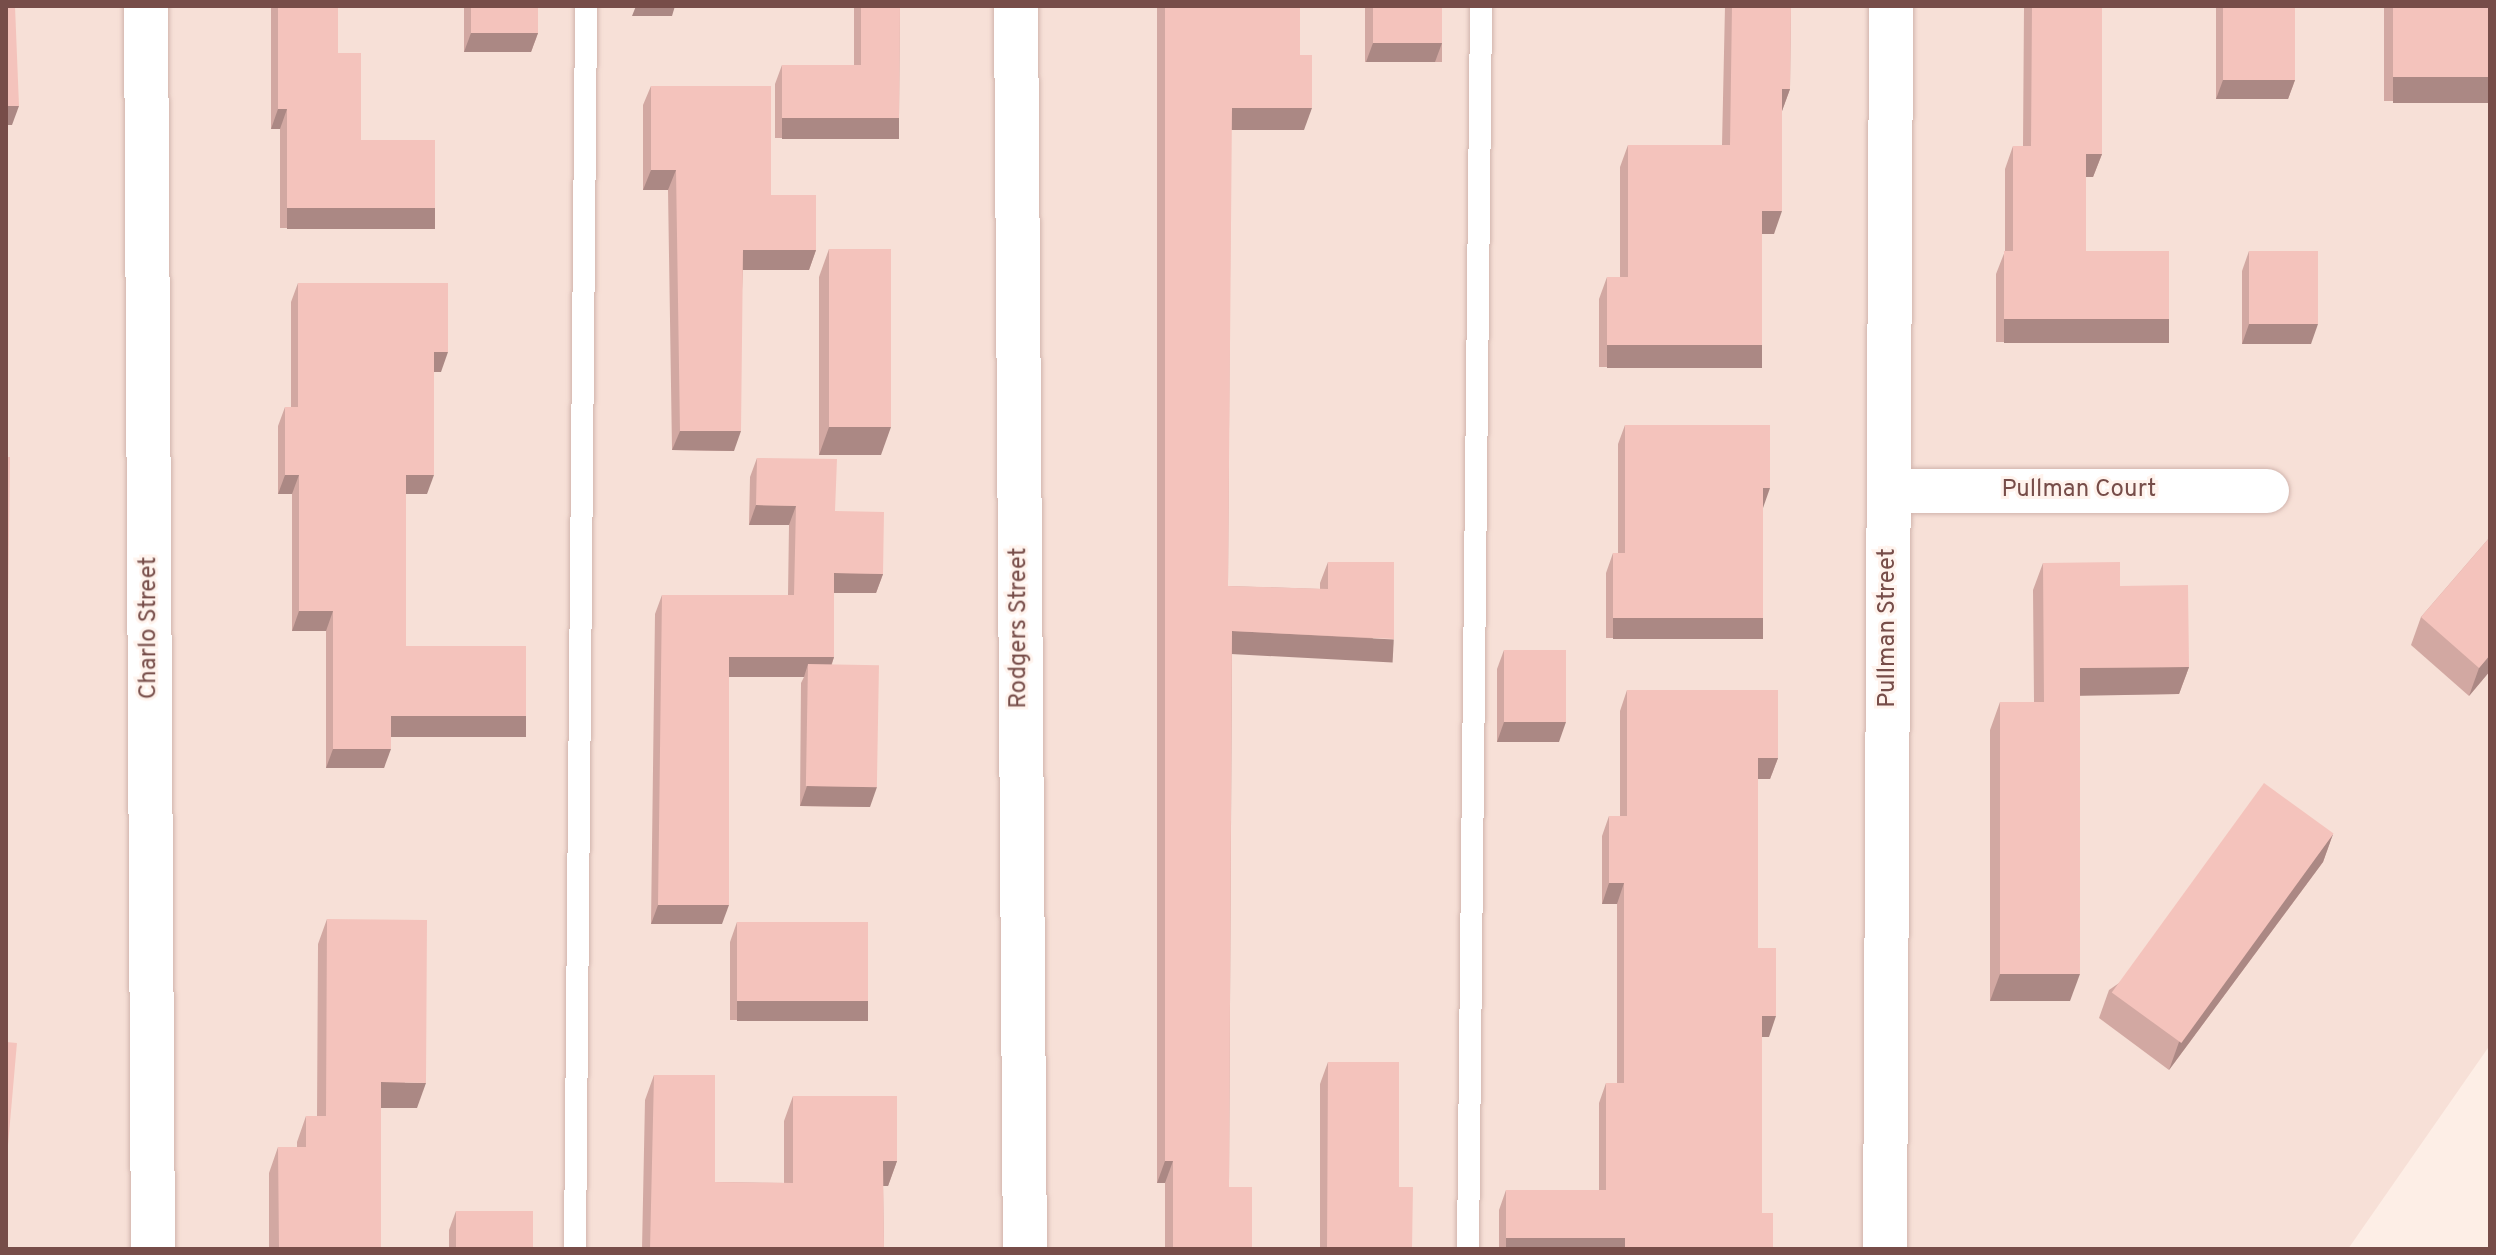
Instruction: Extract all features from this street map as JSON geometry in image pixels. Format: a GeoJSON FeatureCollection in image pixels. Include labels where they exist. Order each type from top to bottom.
{"type":"FeatureCollection","features":[{"type":"Feature","properties":{"kind":"street","name":"Charlo Street"},"geometry":{"type":"LineString","coordinates":[[146,6],[153,1249]]}},
{"type":"Feature","properties":{"kind":"street","name":"Rodgers Street"},"geometry":{"type":"LineString","coordinates":[[1016,6],[1025,1249]]}},
{"type":"Feature","properties":{"kind":"street","name":"Pullman Street"},"geometry":{"type":"LineString","coordinates":[[1885,1249],[1891,6]]}},
{"type":"Feature","properties":{"kind":"street","name":"Pullman Court"},"geometry":{"type":"LineString","coordinates":[[1890,491],[2267,491]]}},
{"type":"Feature","properties":{"kind":"lane"},"geometry":{"type":"LineString","coordinates":[[575,1249],[586,6]]}},
{"type":"Feature","properties":{"kind":"lane"},"geometry":{"type":"LineString","coordinates":[[1468,1249],[1481,6]]}},
{"type":"Feature","properties":{"kind":"shaded area"},"geometry":{"type":"Polygon","coordinates":[[[6,6],[2490,6],[2490,1045],[2348,1249],[6,1249],[6,6]]]}},
{"type":"Feature","properties":{"kind":"building"},"geometry":{"type":"Polygon","coordinates":[[[6,6],[15,6],[19,106],[6,106],[6,6]]]}},
{"type":"Feature","properties":{"kind":"building"},"geometry":{"type":"Polygon","coordinates":[[[278,6],[338,6],[338,53],[361,53],[361,140],[435,140],[435,208],[287,208],[287,109],[278,109],[278,6]]]}},
{"type":"Feature","properties":{"kind":"building"},"geometry":{"type":"Polygon","coordinates":[[[471,6],[538,6],[538,33],[471,33],[471,6]]]}},
{"type":"Feature","properties":{"kind":"building"},"geometry":{"type":"Polygon","coordinates":[[[861,6],[900,6],[899,118],[782,118],[782,65],[861,65],[861,6]]]}},
{"type":"Feature","properties":{"kind":"building"},"geometry":{"type":"Polygon","coordinates":[[[1165,6],[1300,6],[1300,55],[1312,55],[1312,108],[1232,108],[1228,586],[1328,589],[1328,562],[1394,562],[1394,639],[1232,631],[1229,1187],[1252,1187],[1252,1249],[1173,1249],[1173,1161],[1165,1161],[1165,6]]]}},
{"type":"Feature","properties":{"kind":"building"},"geometry":{"type":"Polygon","coordinates":[[[1373,6],[1442,6],[1442,43],[1373,43],[1373,6]]]}},
{"type":"Feature","properties":{"kind":"building"},"geometry":{"type":"Polygon","coordinates":[[[1732,6],[1791,6],[1790,89],[1782,89],[1782,211],[1762,211],[1762,345],[1607,345],[1607,277],[1628,277],[1628,145],[1730,145],[1732,6]]]}},
{"type":"Feature","properties":{"kind":"building"},"geometry":{"type":"Polygon","coordinates":[[[2032,6],[2102,6],[2102,154],[2086,154],[2086,251],[2169,251],[2169,319],[2004,319],[2004,251],[2013,251],[2013,146],[2031,146],[2032,6]]]}},
{"type":"Feature","properties":{"kind":"building"},"geometry":{"type":"Polygon","coordinates":[[[2223,6],[2295,6],[2295,80],[2223,80],[2223,6]]]}},
{"type":"Feature","properties":{"kind":"building"},"geometry":{"type":"Polygon","coordinates":[[[2393,6],[2490,6],[2490,77],[2393,77],[2393,6]]]}},
{"type":"Feature","properties":{"kind":"building"},"geometry":{"type":"Polygon","coordinates":[[[651,86],[771,86],[771,195],[816,195],[816,250],[743,250],[741,431],[680,431],[676,170],[651,170],[651,86]]]}},
{"type":"Feature","properties":{"kind":"building"},"geometry":{"type":"Polygon","coordinates":[[[829,249],[891,249],[891,427],[829,427],[829,249]]]}},
{"type":"Feature","properties":{"kind":"building"},"geometry":{"type":"Polygon","coordinates":[[[2249,251],[2318,251],[2318,324],[2249,324],[2249,251]]]}},
{"type":"Feature","properties":{"kind":"building"},"geometry":{"type":"Polygon","coordinates":[[[298,283],[448,283],[448,352],[434,352],[434,475],[406,475],[406,646],[526,646],[526,716],[391,716],[391,749],[333,749],[333,611],[299,611],[299,475],[285,475],[285,407],[298,407],[298,283]]]}},
{"type":"Feature","properties":{"kind":"building"},"geometry":{"type":"Polygon","coordinates":[[[1625,425],[1770,425],[1770,488],[1763,488],[1763,618],[1613,618],[1613,553],[1625,553],[1625,425]]]}},
{"type":"Feature","properties":{"kind":"building"},"geometry":{"type":"Polygon","coordinates":[[[6,457],[10,457],[8,611],[6,611],[6,457]]]}},
{"type":"Feature","properties":{"kind":"building"},"geometry":{"type":"Polygon","coordinates":[[[757,458],[837,459],[835,511],[884,512],[883,574],[834,573],[834,657],[729,657],[729,905],[658,905],[662,595],[794,595],[796,506],[756,505],[757,458]]]}},
{"type":"Feature","properties":{"kind":"building"},"geometry":{"type":"Polygon","coordinates":[[[2490,537],[2490,655],[2479,668],[2421,617],[2490,537]]]}},
{"type":"Feature","properties":{"kind":"building"},"geometry":{"type":"Polygon","coordinates":[[[2120,562],[2120,586],[2188,585],[2189,667],[2080,668],[2080,974],[2000,974],[2000,702],[2044,702],[2043,563],[2120,562]]]}},
{"type":"Feature","properties":{"kind":"building"},"geometry":{"type":"Polygon","coordinates":[[[1504,650],[1566,650],[1566,722],[1504,722],[1504,650]]]}},
{"type":"Feature","properties":{"kind":"building"},"geometry":{"type":"Polygon","coordinates":[[[808,664],[879,665],[877,787],[806,786],[808,664]]]}},
{"type":"Feature","properties":{"kind":"building"},"geometry":{"type":"Polygon","coordinates":[[[1627,690],[1778,690],[1778,758],[1758,758],[1758,948],[1776,948],[1776,1016],[1762,1016],[1762,1213],[1773,1213],[1773,1249],[1625,1249],[1625,1238],[1506,1238],[1506,1190],[1606,1190],[1606,1083],[1624,1083],[1624,883],[1609,883],[1609,816],[1627,816],[1627,690]]]}},
{"type":"Feature","properties":{"kind":"building"},"geometry":{"type":"Polygon","coordinates":[[[2264,783],[2334,834],[2181,1043],[2112,993],[2264,783]]]}},
{"type":"Feature","properties":{"kind":"building"},"geometry":{"type":"Polygon","coordinates":[[[327,919],[427,920],[426,1083],[381,1082],[381,1249],[279,1249],[278,1147],[306,1147],[306,1116],[326,1116],[327,919]]]}},
{"type":"Feature","properties":{"kind":"building"},"geometry":{"type":"Polygon","coordinates":[[[737,922],[868,922],[868,1001],[737,1001],[737,922]]]}},
{"type":"Feature","properties":{"kind":"building"},"geometry":{"type":"Polygon","coordinates":[[[6,1042],[17,1043],[6,1168],[6,1042]]]}},
{"type":"Feature","properties":{"kind":"building"},"geometry":{"type":"Polygon","coordinates":[[[1328,1062],[1399,1062],[1399,1187],[1413,1187],[1412,1249],[1327,1249],[1328,1062]]]}},
{"type":"Feature","properties":{"kind":"building"},"geometry":{"type":"Polygon","coordinates":[[[654,1075],[715,1075],[715,1182],[793,1183],[793,1096],[897,1096],[897,1161],[883,1161],[884,1249],[650,1249],[654,1075]]]}},
{"type":"Feature","properties":{"kind":"building"},"geometry":{"type":"Polygon","coordinates":[[[456,1211],[533,1211],[533,1249],[456,1249],[456,1211]]]}}]}
